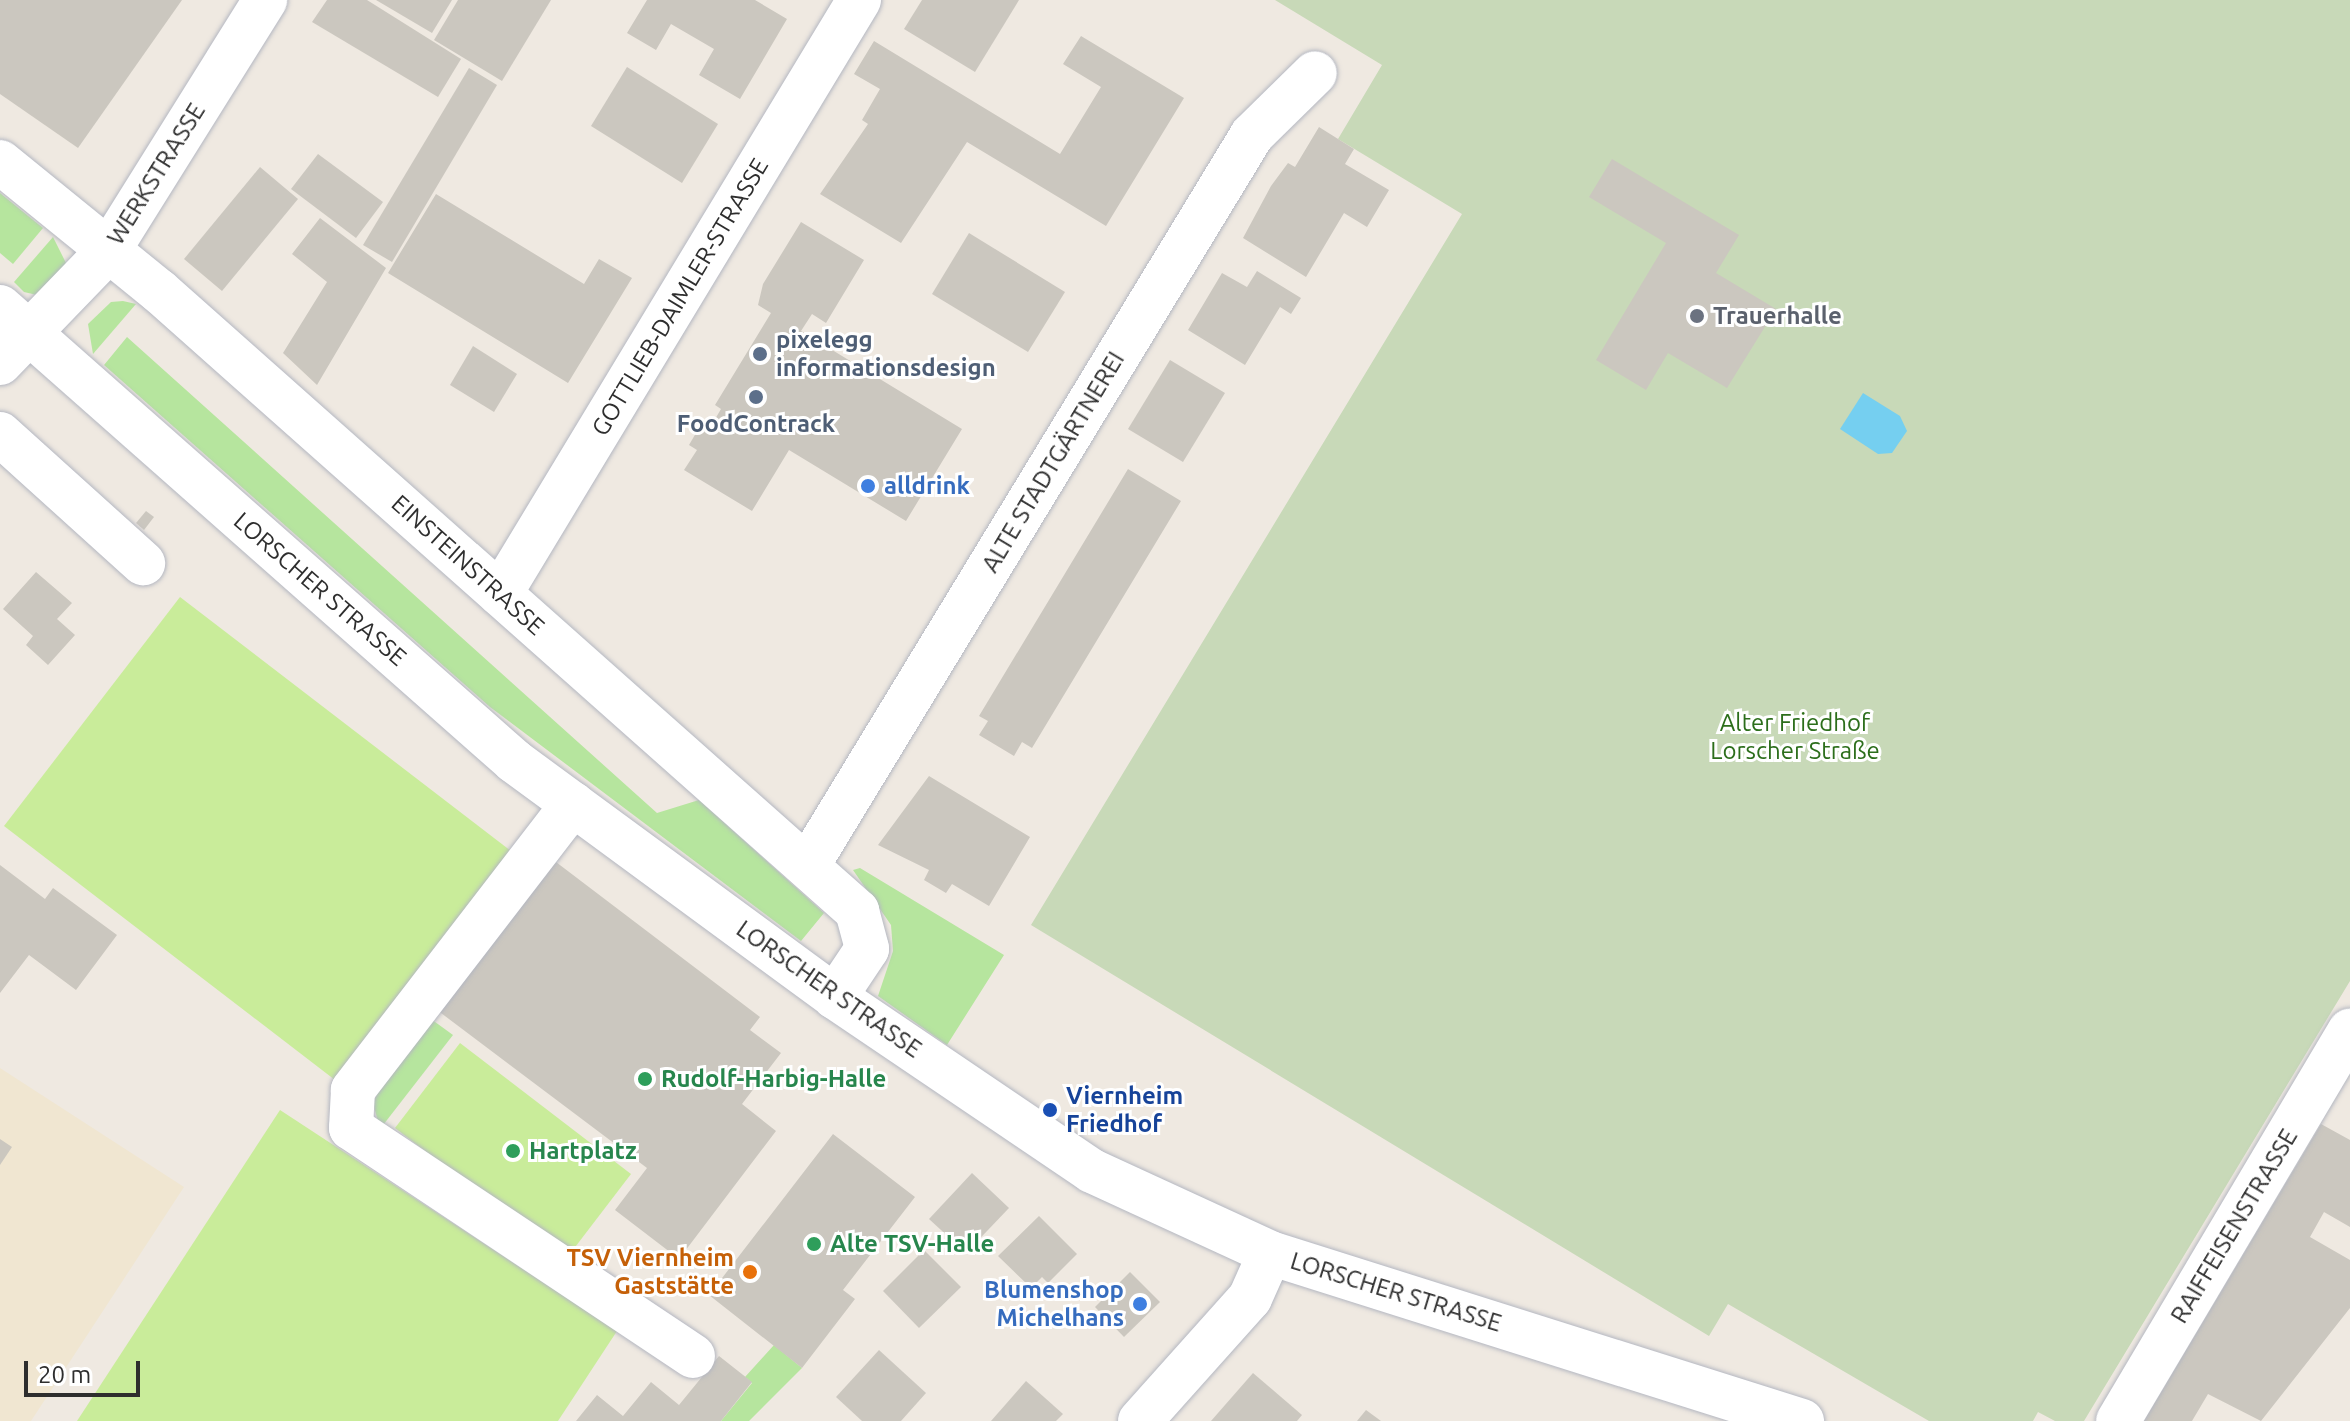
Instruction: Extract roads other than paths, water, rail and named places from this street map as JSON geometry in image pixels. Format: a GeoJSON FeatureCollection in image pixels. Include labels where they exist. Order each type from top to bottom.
{"type":"FeatureCollection","features":[{"type":"Feature","properties":{"kind":"street","name":"WERKSTRASSE"},"geometry":{"type":"LineString","coordinates":[[0,363],[33,337],[109,250],[265,0]]}},
{"type":"Feature","properties":{"kind":"street","name":"GOTTLIEB-DAIMLER-STRASSE"},"geometry":{"type":"LineString","coordinates":[[500,594],[859,0]]}},
{"type":"Feature","properties":{"kind":"street","name":"ALTE STADTGÄRTNEREI"},"geometry":{"type":"LineString","coordinates":[[808,865],[1252,135],[1315,73]]}},
{"type":"Feature","properties":{"kind":"street","name":"EINSTEINSTRASSE"},"geometry":{"type":"LineString","coordinates":[[0,162],[109,250],[857,911],[867,949],[835,997]]}},
{"type":"Feature","properties":{"kind":"street","name":"LORSCHER STRASSE"},"geometry":{"type":"LineString","coordinates":[[0,307],[514,761],[835,997],[1092,1171],[1270,1253],[1791,1419]]}},
{"type":"Feature","properties":{"kind":"street"},"geometry":{"type":"LineString","coordinates":[[0,434],[143,563]]}},
{"type":"Feature","properties":{"kind":"street"},"geometry":{"type":"LineString","coordinates":[[573,804],[353,1090],[351,1128],[693,1356]]}},
{"type":"Feature","properties":{"kind":"street","name":"RAIFFEISENSTRASSE"},"geometry":{"type":"LineString","coordinates":[[2118,1421],[2350,1031]]}},
{"type":"Feature","properties":{"kind":"street"},"geometry":{"type":"LineString","coordinates":[[1140,1421],[1250,1298],[1270,1253]]}},
{"type":"Feature","properties":{"kind":"water"},"geometry":{"type":"Polygon","coordinates":[[[1863,393],[1900,416],[1907,431],[1892,453],[1878,454],[1840,429],[1863,393]]]}},
{"type":"Feature","properties":{"kind":"place","name":"Trauerhalle"},"geometry":{"type":"Point","coordinates":[1697,316]}},
{"type":"Feature","properties":{"kind":"place","name":"pixelegg informationsdesign"},"geometry":{"type":"Point","coordinates":[760,354]}},
{"type":"Feature","properties":{"kind":"place","name":"FoodContrack"},"geometry":{"type":"Point","coordinates":[756,397]}},
{"type":"Feature","properties":{"kind":"place","name":"alldrink"},"geometry":{"type":"Point","coordinates":[868,486]}},
{"type":"Feature","properties":{"kind":"place","name":"Rudolf-Harbig-Halle"},"geometry":{"type":"Point","coordinates":[645,1079]}},
{"type":"Feature","properties":{"kind":"place","name":"Viernheim Friedhof"},"geometry":{"type":"Point","coordinates":[1050,1110]}},
{"type":"Feature","properties":{"kind":"place","name":"Hartplatz"},"geometry":{"type":"Point","coordinates":[513,1151]}},
{"type":"Feature","properties":{"kind":"place","name":"Alte TSV-Halle"},"geometry":{"type":"Point","coordinates":[814,1244]}},
{"type":"Feature","properties":{"kind":"place","name":"TSV Viernheim Gaststätte"},"geometry":{"type":"Point","coordinates":[750,1272]}},
{"type":"Feature","properties":{"kind":"place","name":"Blumenshop Michelhans"},"geometry":{"type":"Point","coordinates":[1140,1304]}},
{"type":"Feature","properties":{"kind":"park label","name":"Alter Friedhof Lorscher Straße"},"geometry":{"type":"Point","coordinates":[1795,737]}}]}
